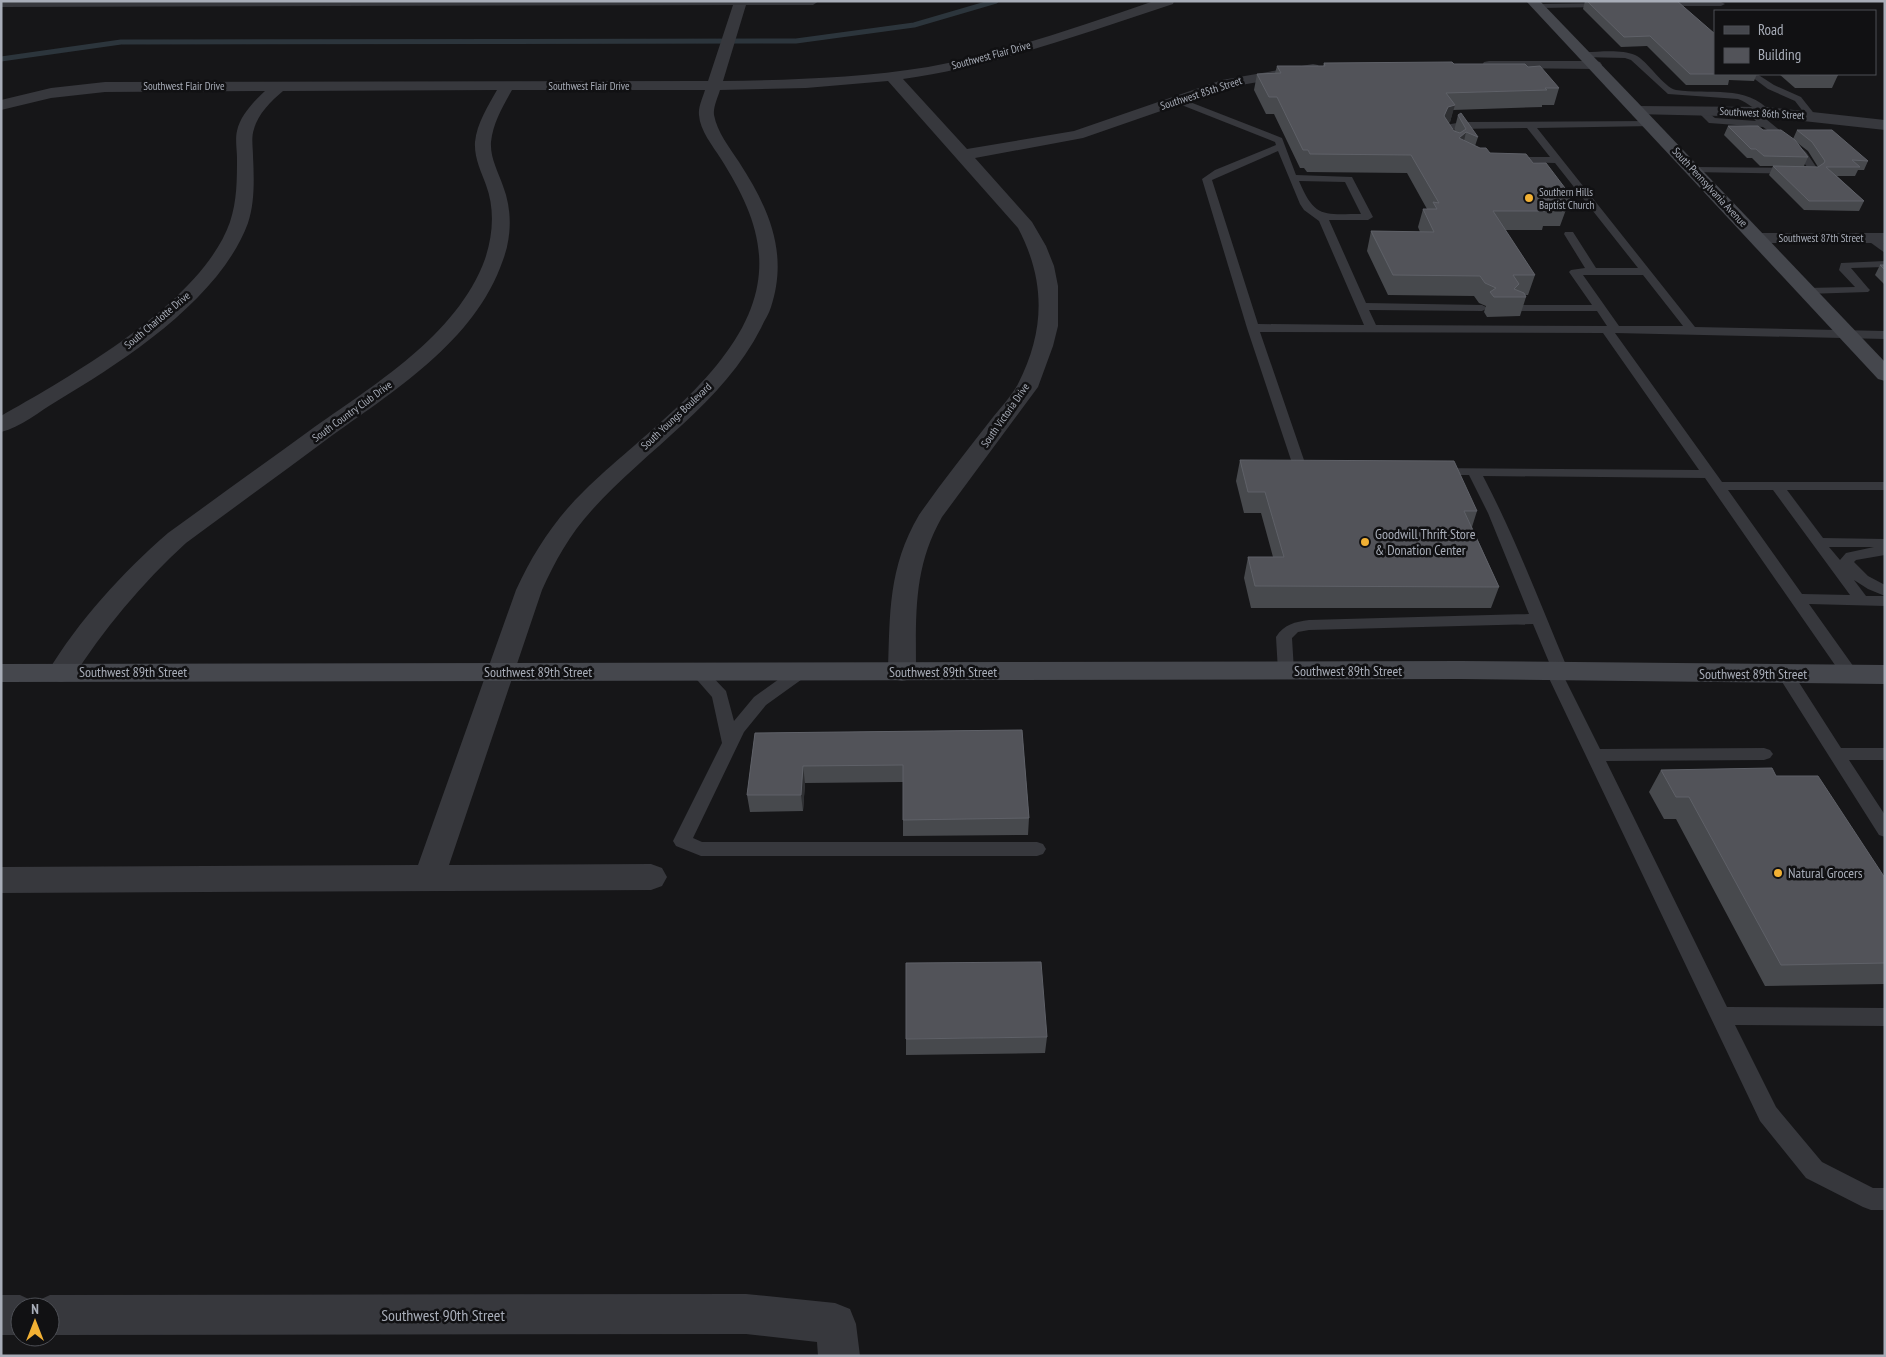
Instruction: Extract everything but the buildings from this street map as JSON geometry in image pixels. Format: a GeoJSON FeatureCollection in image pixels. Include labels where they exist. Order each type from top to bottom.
{"type":"FeatureCollection","features":[{"type":"Feature","properties":{"kind":"main road","name":"South Pennsylvania Avenue"},"geometry":{"type":"LineString","coordinates":[[1534,4],[1590,60],[1885,375]]}},
{"type":"Feature","properties":{"kind":"main road","name":"Southwest 89th Street"},"geometry":{"type":"LineString","coordinates":[[1,672],[1286,671],[1885,675]]}},
{"type":"Feature","properties":{"kind":"street"},"geometry":{"type":"LineString","coordinates":[[1,3],[813,1]]}},
{"type":"Feature","properties":{"kind":"street","name":"Southwest Flair Drive"},"geometry":{"type":"LineString","coordinates":[[1,105],[51,93],[86,88],[814,84],[891,76],[954,66],[1005,53],[1168,1]]}},
{"type":"Feature","properties":{"kind":"street","name":"South Youngs Boulevard"},"geometry":{"type":"LineString","coordinates":[[429,878],[529,590],[541,564],[570,521],[590,496],[711,384],[743,343],[759,310],[769,277],[768,240],[760,214],[708,122],[708,104],[741,2]]}},
{"type":"Feature","properties":{"kind":"street"},"geometry":{"type":"LineString","coordinates":[[1470,65],[1590,60]]}},
{"type":"Feature","properties":{"kind":"street","name":"Southwest 85th Street"},"geometry":{"type":"LineString","coordinates":[[964,155],[1077,136],[1176,100],[1244,79],[1326,67]]}},
{"type":"Feature","properties":{"kind":"street","name":"South Victoria Drive"},"geometry":{"type":"LineString","coordinates":[[891,76],[1013,209],[1037,244],[1046,271],[1050,292],[1050,308],[1045,340],[1036,368],[1027,387],[931,515],[916,545],[904,592],[902,672]]}},
{"type":"Feature","properties":{"kind":"street","name":"South Charlotte Drive"},"geometry":{"type":"LineString","coordinates":[[1,425],[111,358],[173,309],[214,268],[232,238],[241,217],[246,187],[245,132],[247,124],[255,111],[280,86]]}},
{"type":"Feature","properties":{"kind":"street","name":"South Country Club Drive"},"geometry":{"type":"LineString","coordinates":[[61,672],[93,625],[150,561],[177,538],[401,375],[427,353],[463,314],[487,278],[498,247],[501,208],[497,190],[486,162],[482,141],[486,124],[508,86]]}},
{"type":"Feature","properties":{"kind":"street","name":"Southwest 86th Street"},"geometry":{"type":"LineString","coordinates":[[1638,111],[1702,111],[1760,116],[1811,116],[1885,125]]}},
{"type":"Feature","properties":{"kind":"street","name":"Southwest 87th Street"},"geometry":{"type":"LineString","coordinates":[[1758,238],[1878,238]]}},
{"type":"Feature","properties":{"kind":"street"},"geometry":{"type":"LineString","coordinates":[[1,880],[650,877]]}},
{"type":"Feature","properties":{"kind":"street","name":"Southwest 90th Street"},"geometry":{"type":"LineString","coordinates":[[60,1315],[746,1314],[837,1340]]}},
{"type":"Feature","properties":{"kind":"lane"},"geometry":{"type":"LineString","coordinates":[[1534,4],[1618,4]]}},
{"type":"Feature","properties":{"kind":"lane"},"geometry":{"type":"LineString","coordinates":[[1653,4],[1721,4]]}},
{"type":"Feature","properties":{"kind":"lane"},"geometry":{"type":"LineString","coordinates":[[1590,60],[1626,55],[1634,58],[1670,92],[1738,96],[1751,100],[1760,116],[1811,163],[1814,171],[1694,170]]}},
{"type":"Feature","properties":{"kind":"lane"},"geometry":{"type":"LineString","coordinates":[[1753,75],[1771,87],[1798,100],[1811,116]]}},
{"type":"Feature","properties":{"kind":"lane"},"geometry":{"type":"LineString","coordinates":[[1176,100],[1279,140],[1280,147],[1293,178],[1307,208],[1322,217],[1368,216],[1348,179],[1293,178]]}},
{"type":"Feature","properties":{"kind":"lane"},"geometry":{"type":"LineString","coordinates":[[1454,146],[1446,133],[1448,127],[1463,125],[1650,124]]}},
{"type":"Feature","properties":{"kind":"lane"},"geometry":{"type":"LineString","coordinates":[[1530,125],[1692,330]]}},
{"type":"Feature","properties":{"kind":"lane"},"geometry":{"type":"LineString","coordinates":[[1280,147],[1219,172],[1207,179],[1253,328],[1299,466],[1307,469],[1329,471]]}},
{"type":"Feature","properties":{"kind":"lane"},"geometry":{"type":"LineString","coordinates":[[1503,160],[1557,160]]}},
{"type":"Feature","properties":{"kind":"lane"},"geometry":{"type":"LineString","coordinates":[[1322,217],[1372,329]]}},
{"type":"Feature","properties":{"kind":"lane"},"geometry":{"type":"LineString","coordinates":[[1569,234],[1592,271]]}},
{"type":"Feature","properties":{"kind":"lane"},"geometry":{"type":"LineString","coordinates":[[1878,238],[1885,250]]}},
{"type":"Feature","properties":{"kind":"lane"},"geometry":{"type":"LineString","coordinates":[[1806,291],[1864,290],[1845,270],[1845,265],[1885,264]]}},
{"type":"Feature","properties":{"kind":"lane"},"geometry":{"type":"LineString","coordinates":[[1646,272],[1576,272],[1600,308],[1610,329],[1709,474],[1850,674]]}},
{"type":"Feature","properties":{"kind":"lane"},"geometry":{"type":"LineString","coordinates":[[1362,306],[1482,308]]}},
{"type":"Feature","properties":{"kind":"lane"},"geometry":{"type":"LineString","coordinates":[[1515,308],[1600,308]]}},
{"type":"Feature","properties":{"kind":"lane"},"geometry":{"type":"LineString","coordinates":[[1253,328],[1610,329],[1885,335]]}},
{"type":"Feature","properties":{"kind":"lane"},"geometry":{"type":"LineString","coordinates":[[1426,471],[1709,474]]}},
{"type":"Feature","properties":{"kind":"lane"},"geometry":{"type":"LineString","coordinates":[[1474,472],[1495,513],[1540,620],[1558,672],[1594,755],[1768,1114],[1814,1170],[1871,1199],[1885,1199]]}},
{"type":"Feature","properties":{"kind":"lane"},"geometry":{"type":"LineString","coordinates":[[1718,486],[1885,486]]}},
{"type":"Feature","properties":{"kind":"lane"},"geometry":{"type":"LineString","coordinates":[[1777,486],[1862,601]]}},
{"type":"Feature","properties":{"kind":"lane"},"geometry":{"type":"LineString","coordinates":[[1819,542],[1885,543]]}},
{"type":"Feature","properties":{"kind":"lane"},"geometry":{"type":"LineString","coordinates":[[1885,550],[1851,556],[1846,562],[1868,584],[1885,591]]}},
{"type":"Feature","properties":{"kind":"lane"},"geometry":{"type":"LineString","coordinates":[[1797,600],[1885,601]]}},
{"type":"Feature","properties":{"kind":"lane"},"geometry":{"type":"LineString","coordinates":[[1286,671],[1284,637],[1293,628],[1309,625],[1540,620]]}},
{"type":"Feature","properties":{"kind":"lane"},"geometry":{"type":"LineString","coordinates":[[699,672],[720,695],[730,742]]}},
{"type":"Feature","properties":{"kind":"lane"},"geometry":{"type":"LineString","coordinates":[[799,672],[760,701],[737,728],[682,841],[701,849],[1037,849]]}},
{"type":"Feature","properties":{"kind":"lane"},"geometry":{"type":"LineString","coordinates":[[1784,674],[1885,830]]}},
{"type":"Feature","properties":{"kind":"lane"},"geometry":{"type":"LineString","coordinates":[[1594,755],[1764,754]]}},
{"type":"Feature","properties":{"kind":"lane"},"geometry":{"type":"LineString","coordinates":[[1836,754],[1885,754]]}},
{"type":"Feature","properties":{"kind":"lane"},"geometry":{"type":"LineString","coordinates":[[1721,1016],[1885,1017]]}},
{"type":"Feature","properties":{"kind":"waterway"},"geometry":{"type":"LineString","coordinates":[[1,59],[121,42],[796,41],[914,25],[996,1]]}},
{"type":"Feature","properties":{"kind":"place","name":"Southern Hills Baptist Church"},"geometry":{"type":"Point","coordinates":[1529,198]}},
{"type":"Feature","properties":{"kind":"place","name":"Goodwill Thrift Store & Donation Center"},"geometry":{"type":"Point","coordinates":[1365,542]}},
{"type":"Feature","properties":{"kind":"place","name":"Natural Grocers"},"geometry":{"type":"Point","coordinates":[1778,873]}}]}
